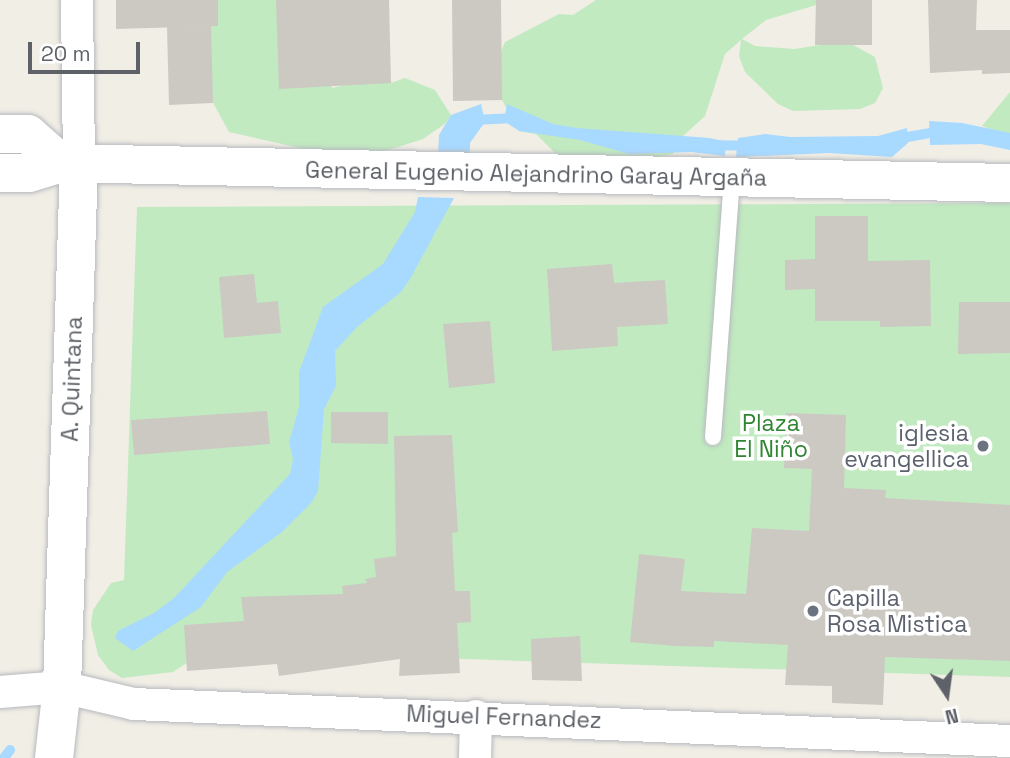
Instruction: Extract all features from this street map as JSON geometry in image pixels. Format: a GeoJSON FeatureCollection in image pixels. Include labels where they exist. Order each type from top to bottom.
{"type":"FeatureCollection","features":[{"type":"Feature","properties":{"kind":"street","name":"A. Quintana"},"geometry":{"type":"LineString","coordinates":[[54,758],[62,687],[70,164],[77,0]]}},
{"type":"Feature","properties":{"kind":"street"},"geometry":{"type":"LineString","coordinates":[[0,134],[28,134],[70,164]]}},
{"type":"Feature","properties":{"kind":"street","name":"General Eugenio Alejandrino Garay Argaña"},"geometry":{"type":"LineString","coordinates":[[0,173],[29,173],[70,164],[1010,183]]}},
{"type":"Feature","properties":{"kind":"street","name":"Miguel Fernandez"},"geometry":{"type":"LineString","coordinates":[[0,692],[62,687],[134,704],[476,716],[909,746],[1010,741]]}},
{"type":"Feature","properties":{"kind":"street"},"geometry":{"type":"LineString","coordinates":[[475,758],[476,716]]}},
{"type":"Feature","properties":{"kind":"lane"},"geometry":{"type":"LineString","coordinates":[[713,437],[732,179]]}},
{"type":"Feature","properties":{"kind":"green space"},"geometry":{"type":"Polygon","coordinates":[[[188,0],[281,0],[309,67],[333,88],[359,81],[391,83],[405,78],[435,90],[451,115],[446,123],[423,139],[389,150],[356,153],[322,153],[229,132],[194,68],[188,0]]]}},
{"type":"Feature","properties":{"kind":"green space"},"geometry":{"type":"Polygon","coordinates":[[[596,0],[833,0],[766,20],[742,39],[755,46],[794,49],[846,41],[875,57],[883,88],[875,103],[860,109],[793,111],[778,104],[745,72],[739,56],[741,40],[725,54],[705,116],[682,137],[673,154],[626,163],[559,157],[536,134],[519,131],[492,74],[505,42],[559,14],[573,15],[596,0]]]}},
{"type":"Feature","properties":{"kind":"green space"},"geometry":{"type":"Polygon","coordinates":[[[1010,92],[1010,136],[982,126],[1010,92]]]}},
{"type":"Feature","properties":{"kind":"green space","name":"Plaza El Niño"},"geometry":{"type":"Polygon","coordinates":[[[1010,203],[1010,677],[190,650],[188,662],[173,672],[122,678],[109,670],[98,655],[91,625],[93,610],[111,583],[124,580],[137,207],[1010,203]]]}},
{"type":"Feature","properties":{"kind":"water"},"geometry":{"type":"Polygon","coordinates":[[[481,104],[485,122],[470,143],[470,158],[438,156],[439,135],[451,115],[481,104]]]}},
{"type":"Feature","properties":{"kind":"water"},"geometry":{"type":"Polygon","coordinates":[[[507,104],[553,124],[576,128],[710,138],[726,142],[725,156],[691,152],[629,154],[580,140],[519,131],[504,121],[507,104]]]}},
{"type":"Feature","properties":{"kind":"water"},"geometry":{"type":"Polygon","coordinates":[[[929,121],[962,123],[1010,133],[1010,150],[981,144],[930,145],[929,121]]]}},
{"type":"Feature","properties":{"kind":"water"},"geometry":{"type":"Polygon","coordinates":[[[907,128],[908,143],[892,157],[829,153],[736,157],[738,138],[765,134],[790,137],[878,136],[907,128]]]}},
{"type":"Feature","properties":{"kind":"water"},"geometry":{"type":"Polygon","coordinates":[[[418,197],[454,198],[401,292],[357,327],[335,351],[336,386],[324,409],[318,491],[311,503],[282,532],[227,572],[201,607],[133,651],[115,638],[118,631],[154,613],[174,598],[290,474],[293,459],[289,442],[299,407],[299,372],[323,307],[383,264],[415,212],[418,197]]]}},
{"type":"Feature","properties":{"kind":"building"},"geometry":{"type":"Polygon","coordinates":[[[116,0],[218,0],[218,26],[116,29],[116,0]]]}},
{"type":"Feature","properties":{"kind":"building"},"geometry":{"type":"Polygon","coordinates":[[[276,0],[389,0],[391,83],[279,89],[276,0]]]}},
{"type":"Feature","properties":{"kind":"building"},"geometry":{"type":"Polygon","coordinates":[[[452,0],[501,0],[502,100],[453,101],[452,0]]]}},
{"type":"Feature","properties":{"kind":"building"},"geometry":{"type":"Polygon","coordinates":[[[816,0],[872,0],[872,45],[815,45],[816,0]]]}},
{"type":"Feature","properties":{"kind":"building"},"geometry":{"type":"Polygon","coordinates":[[[928,0],[977,0],[976,30],[1010,30],[1010,73],[982,74],[982,70],[930,73],[928,0]]]}},
{"type":"Feature","properties":{"kind":"building"},"geometry":{"type":"Polygon","coordinates":[[[211,26],[213,103],[169,105],[167,27],[211,26]]]}},
{"type":"Feature","properties":{"kind":"building"},"geometry":{"type":"Polygon","coordinates":[[[815,216],[868,216],[868,261],[930,260],[931,326],[880,327],[880,321],[815,321],[815,289],[785,290],[785,260],[815,259],[815,216]]]}},
{"type":"Feature","properties":{"kind":"building"},"geometry":{"type":"Polygon","coordinates":[[[612,264],[614,283],[665,280],[668,324],[617,327],[618,346],[552,351],[547,269],[612,264]]]}},
{"type":"Feature","properties":{"kind":"building"},"geometry":{"type":"Polygon","coordinates":[[[254,274],[257,303],[278,301],[281,333],[224,338],[219,277],[254,274]]]}},
{"type":"Feature","properties":{"kind":"building"},"geometry":{"type":"Polygon","coordinates":[[[959,302],[1010,302],[1010,353],[958,354],[959,302]]]}},
{"type":"Feature","properties":{"kind":"building"},"geometry":{"type":"Polygon","coordinates":[[[490,321],[495,383],[449,388],[443,324],[490,321]]]}},
{"type":"Feature","properties":{"kind":"building"},"geometry":{"type":"Polygon","coordinates":[[[267,411],[270,444],[134,455],[131,420],[267,411]]]}},
{"type":"Feature","properties":{"kind":"building"},"geometry":{"type":"Polygon","coordinates":[[[331,412],[388,412],[388,444],[331,443],[331,412]]]}},
{"type":"Feature","properties":{"kind":"building"},"geometry":{"type":"Polygon","coordinates":[[[786,413],[846,415],[844,488],[886,490],[885,498],[1010,505],[1010,661],[885,657],[883,705],[832,703],[832,686],[785,685],[788,645],[714,641],[714,647],[630,642],[639,554],[685,559],[681,591],[746,594],[752,528],[809,531],[812,469],[784,468],[786,413]]]}},
{"type":"Feature","properties":{"kind":"building"},"geometry":{"type":"Polygon","coordinates":[[[452,435],[458,532],[452,533],[455,591],[470,591],[471,622],[457,623],[460,673],[399,676],[400,659],[279,676],[277,664],[187,671],[184,625],[244,621],[241,597],[343,594],[342,586],[367,583],[365,579],[376,577],[374,559],[396,556],[394,436],[452,435]]]}},
{"type":"Feature","properties":{"kind":"building"},"geometry":{"type":"Polygon","coordinates":[[[580,636],[582,681],[532,680],[531,639],[580,636]]]}},
{"type":"Feature","properties":{"kind":"waterway"},"geometry":{"type":"LineString","coordinates":[[473,120],[516,118]]}},
{"type":"Feature","properties":{"kind":"waterway"},"geometry":{"type":"LineString","coordinates":[[896,139],[942,131]]}},
{"type":"Feature","properties":{"kind":"waterway"},"geometry":{"type":"LineString","coordinates":[[711,145],[751,146]]}},
{"type":"Feature","properties":{"kind":"waterway"},"geometry":{"type":"LineString","coordinates":[[4,758],[10,750]]}},
{"type":"Feature","properties":{"kind":"place","name":"iglesia evangellica"},"geometry":{"type":"Point","coordinates":[983,446]}},
{"type":"Feature","properties":{"kind":"place","name":"Capilla Rosa Mistica"},"geometry":{"type":"Point","coordinates":[813,611]}}]}
